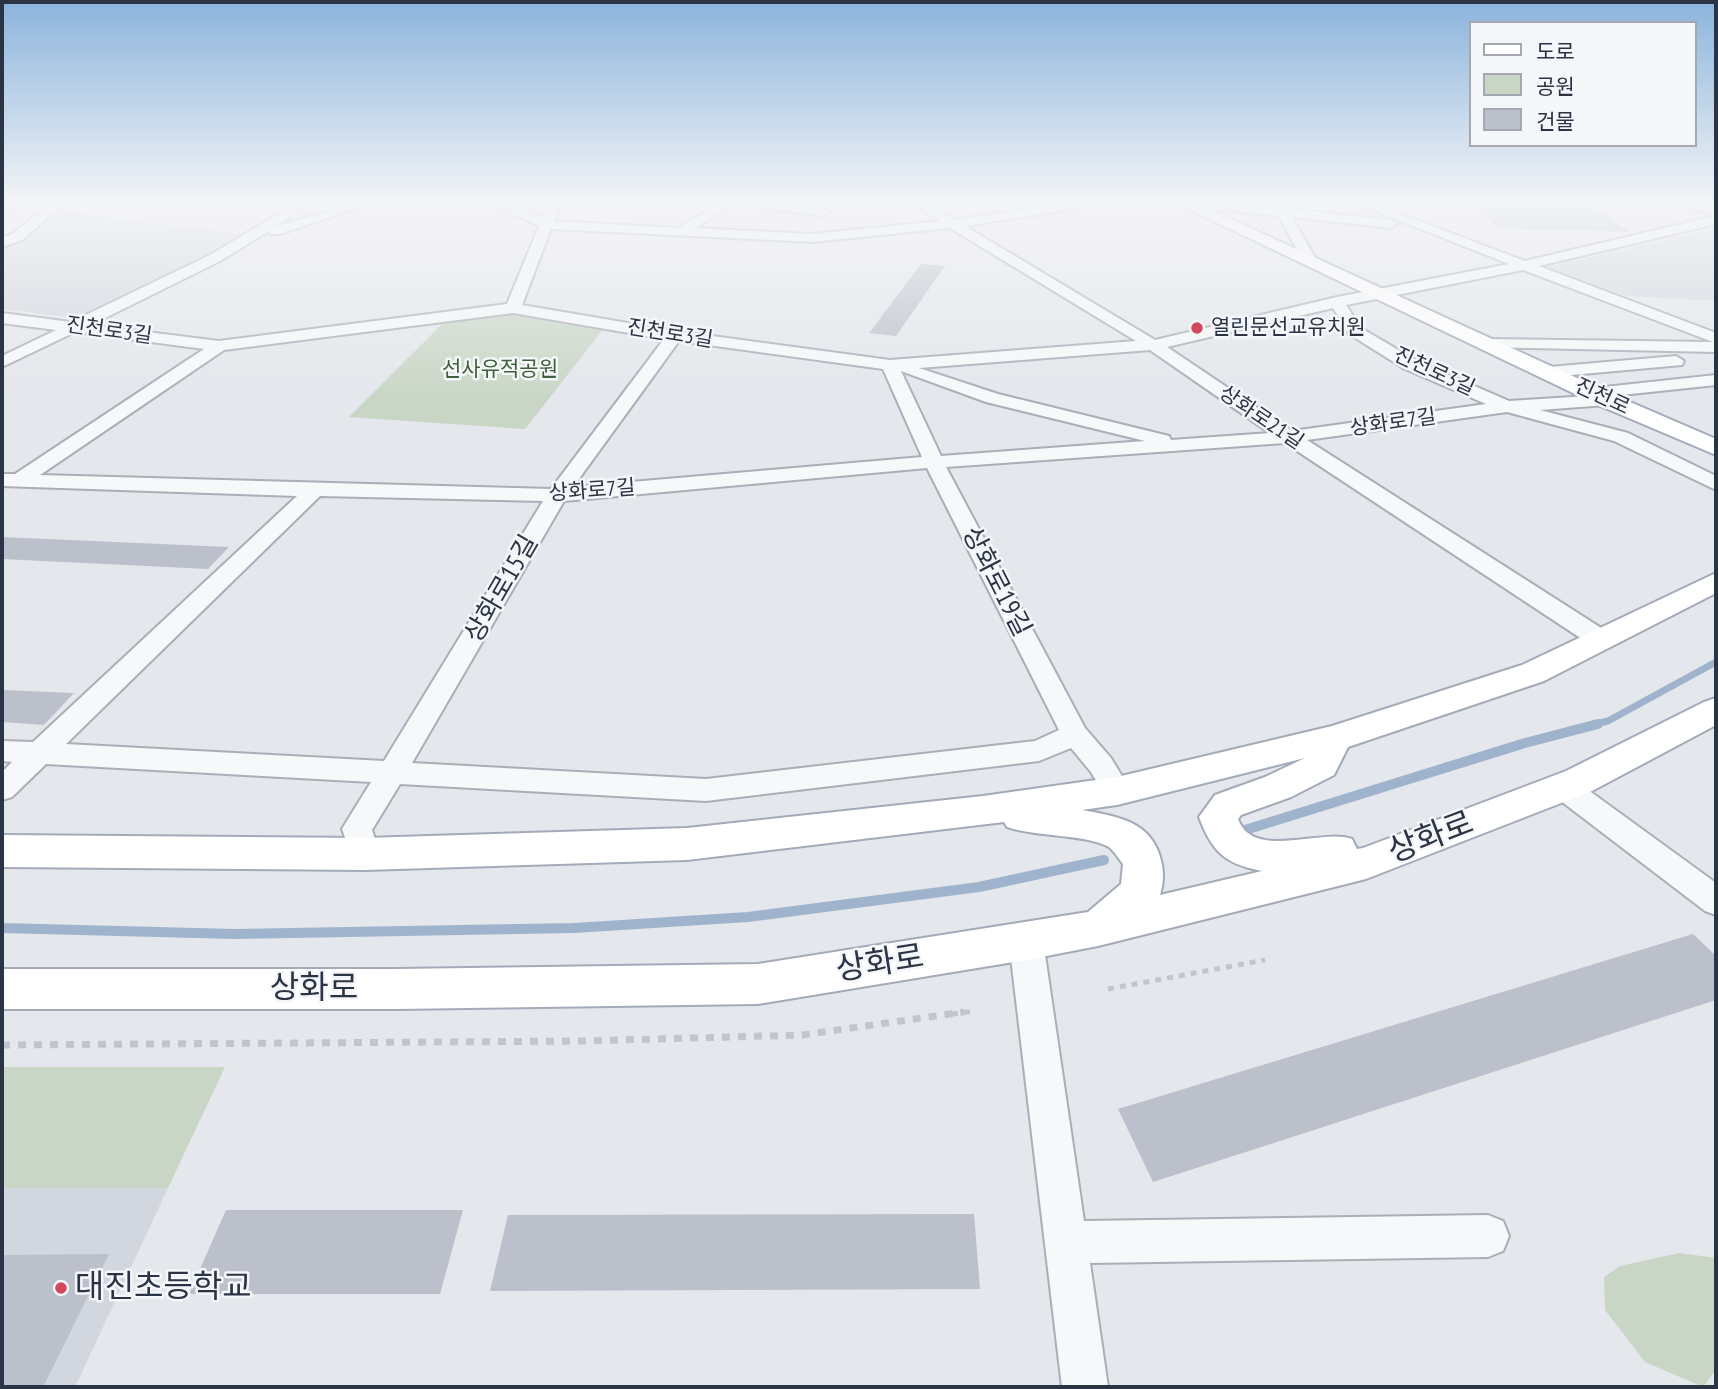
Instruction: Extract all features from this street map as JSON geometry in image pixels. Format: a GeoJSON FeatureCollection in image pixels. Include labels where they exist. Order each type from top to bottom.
{"type":"FeatureCollection","features":[{"type":"Feature","properties":{"kind":"main road","name":"진천로"},"geometry":{"type":"LineString","coordinates":[[1324,268],[1716,448]]}},
{"type":"Feature","properties":{"kind":"main road"},"geometry":{"type":"LineString","coordinates":[[2,851],[365,854],[687,845],[983,811],[1117,791],[1335,738],[1533,673],[1716,582]]}},
{"type":"Feature","properties":{"kind":"main road","name":"상화로"},"geometry":{"type":"LineString","coordinates":[[2,989],[396,989],[758,984],[1026,941],[1098,928],[1367,863],[1563,787],[1716,710]]}},
{"type":"Feature","properties":{"kind":"main road"},"geometry":{"type":"LineString","coordinates":[[1335,738],[1321,766],[1278,787],[1228,805],[1218,817],[1221,831],[1247,853],[1272,859],[1338,850],[1392,835],[1465,825]]}},
{"type":"Feature","properties":{"kind":"main road"},"geometry":{"type":"LineString","coordinates":[[983,811],[1094,827],[1124,837],[1143,860],[1141,892],[1098,928]]}},
{"type":"Feature","properties":{"kind":"street"},"geometry":{"type":"LineString","coordinates":[[2,362],[195,268]]}},
{"type":"Feature","properties":{"kind":"street"},"geometry":{"type":"LineString","coordinates":[[513,308],[529,268]]}},
{"type":"Feature","properties":{"kind":"street","name":"상화로21길"},"geometry":{"type":"LineString","coordinates":[[1026,268],[1153,345],[1289,437],[1600,639]]}},
{"type":"Feature","properties":{"kind":"street"},"geometry":{"type":"LineString","coordinates":[[1378,293],[1510,268]]}},
{"type":"Feature","properties":{"kind":"street"},"geometry":{"type":"LineString","coordinates":[[1532,268],[1716,338]]}},
{"type":"Feature","properties":{"kind":"street","name":"진천로3길"},"geometry":{"type":"LineString","coordinates":[[2,318],[219,346],[513,308],[675,336],[890,365],[1153,345],[1378,293]]}},
{"type":"Feature","properties":{"kind":"street","name":"진천로3길"},"geometry":{"type":"LineString","coordinates":[[1337,302],[1355,331],[1399,358],[1507,407]]}},
{"type":"Feature","properties":{"kind":"street","name":"상화로15길"},"geometry":{"type":"LineString","coordinates":[[365,854],[357,829],[446,685],[556,495],[675,336]]}},
{"type":"Feature","properties":{"kind":"street","name":"진천로"},"geometry":{"type":"LineString","coordinates":[[1488,344],[1716,347]]}},
{"type":"Feature","properties":{"kind":"street"},"geometry":{"type":"LineString","coordinates":[[2,492],[11,480],[219,346]]}},
{"type":"Feature","properties":{"kind":"street"},"geometry":{"type":"LineString","coordinates":[[1549,372],[1716,358]]}},
{"type":"Feature","properties":{"kind":"street","name":"상화로7길"},"geometry":{"type":"LineString","coordinates":[[890,365],[992,398],[1180,445]]}},
{"type":"Feature","properties":{"kind":"street","name":"상화로19길"},"geometry":{"type":"LineString","coordinates":[[890,365],[934,462],[1075,734],[1101,765],[1117,791]]}},
{"type":"Feature","properties":{"kind":"street","name":"상화로7길"},"geometry":{"type":"LineString","coordinates":[[11,480],[556,495],[934,462],[1289,437],[1716,380]]}},
{"type":"Feature","properties":{"kind":"street"},"geometry":{"type":"LineString","coordinates":[[1507,407],[1621,437],[1716,484]]}},
{"type":"Feature","properties":{"kind":"street"},"geometry":{"type":"LineString","coordinates":[[2,789],[315,490]]}},
{"type":"Feature","properties":{"kind":"street"},"geometry":{"type":"LineString","coordinates":[[2,751],[706,790],[1040,751],[1075,734]]}},
{"type":"Feature","properties":{"kind":"street"},"geometry":{"type":"LineString","coordinates":[[1563,787],[1716,901]]}},
{"type":"Feature","properties":{"kind":"street"},"geometry":{"type":"LineString","coordinates":[[1026,941],[1085,1387]]}},
{"type":"Feature","properties":{"kind":"street"},"geometry":{"type":"LineString","coordinates":[[1064,1242],[1488,1236]]}},
{"type":"Feature","properties":{"kind":"path"},"geometry":{"type":"LineString","coordinates":[[1108,989],[1265,960]]}},
{"type":"Feature","properties":{"kind":"path"},"geometry":{"type":"LineString","coordinates":[[2,1045],[569,1041],[802,1035],[973,1011]]}},
{"type":"Feature","properties":{"kind":"shaded area"},"geometry":{"type":"Polygon","coordinates":[[[2,268],[180,268],[73,318],[2,309],[2,268]]]}},
{"type":"Feature","properties":{"kind":"shaded area"},"geometry":{"type":"Polygon","coordinates":[[[1550,268],[1716,268],[1716,301],[1626,296],[1550,268]]]}},
{"type":"Feature","properties":{"kind":"shaded area","name":"대진초등학교"},"geometry":{"type":"Polygon","coordinates":[[[2,1188],[168,1188],[75,1387],[2,1387],[2,1188]]]}},
{"type":"Feature","properties":{"kind":"green space","name":"선사유적공원"},"geometry":{"type":"Polygon","coordinates":[[[508,312],[605,327],[525,429],[349,417],[446,320],[508,312]]]}},
{"type":"Feature","properties":{"kind":"green space"},"geometry":{"type":"Polygon","coordinates":[[[2,1067],[225,1067],[168,1188],[2,1188],[2,1067]]]}},
{"type":"Feature","properties":{"kind":"green space"},"geometry":{"type":"Polygon","coordinates":[[[1679,1253],[1716,1258],[1716,1370],[1703,1387],[1645,1362],[1605,1310],[1604,1277],[1620,1266],[1679,1253]]]}},
{"type":"Feature","properties":{"kind":"building"},"geometry":{"type":"Polygon","coordinates":[[[918,268],[944,268],[896,336],[869,333],[918,268]]]}},
{"type":"Feature","properties":{"kind":"building"},"geometry":{"type":"Polygon","coordinates":[[[2,537],[229,547],[208,569],[2,559],[2,537]]]}},
{"type":"Feature","properties":{"kind":"building"},"geometry":{"type":"Polygon","coordinates":[[[2,690],[74,693],[44,725],[2,722],[2,690]]]}},
{"type":"Feature","properties":{"kind":"building"},"geometry":{"type":"Polygon","coordinates":[[[1693,934],[1716,956],[1716,1000],[1153,1182],[1118,1109],[1693,934]]]}},
{"type":"Feature","properties":{"kind":"building"},"geometry":{"type":"Polygon","coordinates":[[[226,1210],[463,1210],[440,1294],[189,1294],[226,1210]]]}},
{"type":"Feature","properties":{"kind":"building"},"geometry":{"type":"Polygon","coordinates":[[[974,1214],[980,1289],[490,1291],[508,1215],[974,1214]]]}},
{"type":"Feature","properties":{"kind":"building"},"geometry":{"type":"Polygon","coordinates":[[[109,1254],[43,1387],[2,1387],[2,1255],[109,1254]]]}},
{"type":"Feature","properties":{"kind":"waterway"},"geometry":{"type":"LineString","coordinates":[[1591,725],[1608,721],[1716,662]]}},
{"type":"Feature","properties":{"kind":"waterway"},"geometry":{"type":"LineString","coordinates":[[1245,830],[1525,743],[1598,724]]}},
{"type":"Feature","properties":{"kind":"waterway"},"geometry":{"type":"LineString","coordinates":[[2,928],[235,934],[574,928],[748,917],[979,887],[1104,860]]}},
{"type":"Feature","properties":{"kind":"place","name":"열린문선교유치원"},"geometry":{"type":"Point","coordinates":[1197,328]}},
{"type":"Feature","properties":{"kind":"place","name":"대진초등학교"},"geometry":{"type":"Point","coordinates":[61,1288]}}]}
